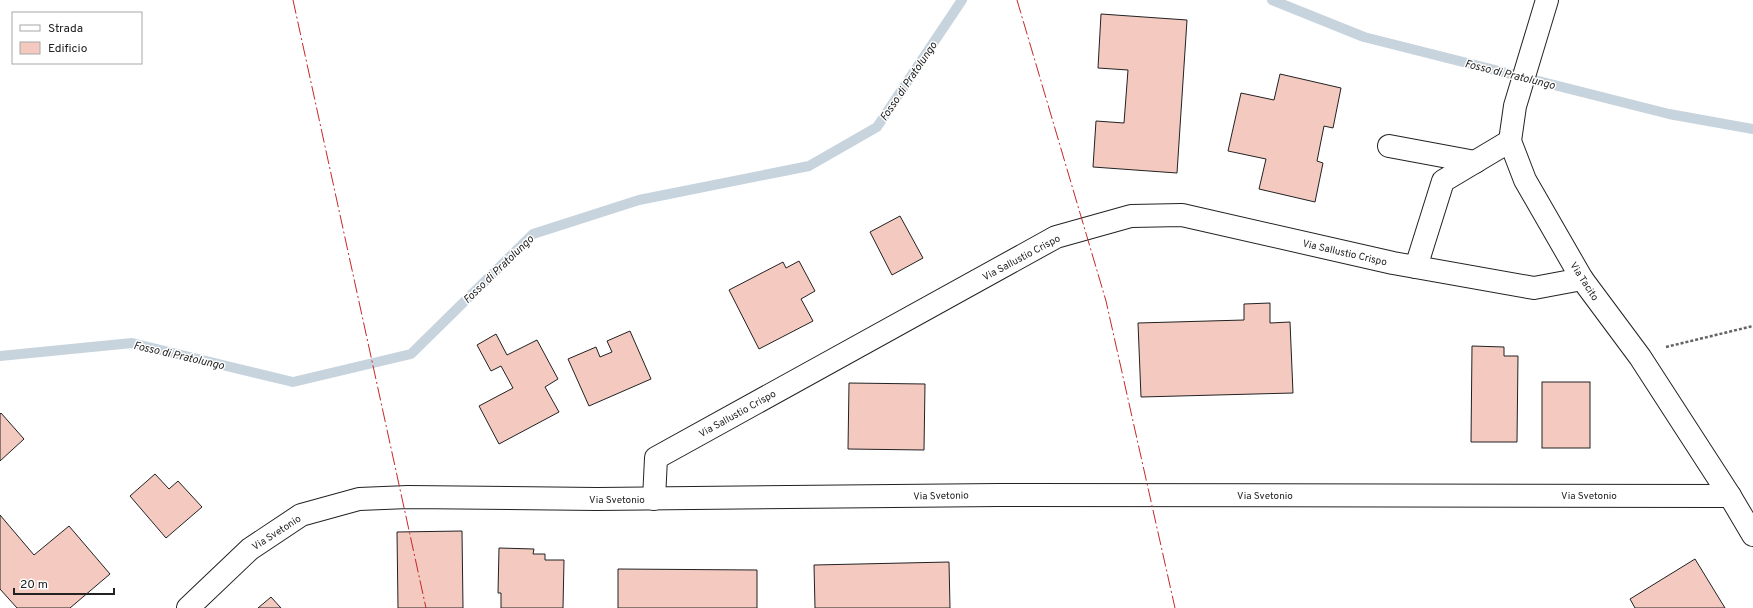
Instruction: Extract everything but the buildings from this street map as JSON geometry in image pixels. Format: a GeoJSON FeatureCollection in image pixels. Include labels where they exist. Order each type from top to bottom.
{"type":"FeatureCollection","features":[{"type":"Feature","properties":{"kind":"street","name":"Via Tacito"},"geometry":{"type":"LineString","coordinates":[[1547,0],[1515,106],[1510,141],[1525,180],[1582,279],[1640,357],[1730,496],[1753,535]]}},
{"type":"Feature","properties":{"kind":"street"},"geometry":{"type":"LineString","coordinates":[[1416,267],[1443,181],[1510,141]]}},
{"type":"Feature","properties":{"kind":"street"},"geometry":{"type":"LineString","coordinates":[[1389,146],[1475,162]]}},
{"type":"Feature","properties":{"kind":"street","name":"Via Sallustio Crispo"},"geometry":{"type":"LineString","coordinates":[[654,499],[656,458],[1056,237],[1131,216],[1182,215],[1393,263],[1534,288],[1582,279]]}},
{"type":"Feature","properties":{"kind":"street","name":"Via Svetonio"},"geometry":{"type":"LineString","coordinates":[[188,608],[250,549],[301,515],[359,499],[408,497],[654,499],[991,495],[1730,496]]}},
{"type":"Feature","properties":{"kind":"path"},"geometry":{"type":"LineString","coordinates":[[1640,357],[1670,345],[1753,326]]}},
{"type":"Feature","properties":{"kind":"waterway","name":"Fosso di Pratolungo"},"geometry":{"type":"LineString","coordinates":[[0,356],[132,343],[293,382],[411,354],[533,234],[639,200],[809,166],[877,127],[962,0]]}},
{"type":"Feature","properties":{"kind":"waterway","name":"Fosso di Pratolungo"},"geometry":{"type":"LineString","coordinates":[[1272,0],[1364,37],[1669,114],[1753,129]]}},
{"type":"Feature","properties":{"kind":"power"},"geometry":{"type":"LineString","coordinates":[[293,0],[426,608]]}},
{"type":"Feature","properties":{"kind":"power"},"geometry":{"type":"LineString","coordinates":[[1017,0],[1106,301],[1175,608]]}}]}
